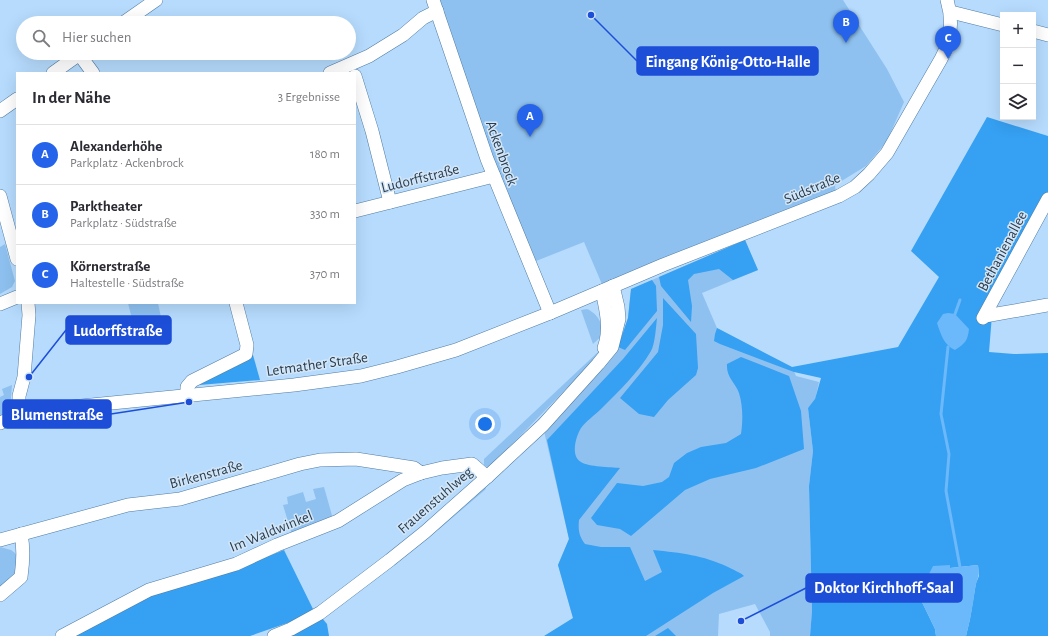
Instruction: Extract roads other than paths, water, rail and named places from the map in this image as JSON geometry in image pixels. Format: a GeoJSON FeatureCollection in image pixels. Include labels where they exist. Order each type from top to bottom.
{"type":"FeatureCollection","features":[{"type":"Feature","properties":{"kind":"street"},"geometry":{"type":"LineString","coordinates":[[133,16],[156,0]]}},
{"type":"Feature","properties":{"kind":"street"},"geometry":{"type":"LineString","coordinates":[[342,72],[353,71],[403,35],[435,6]]}},
{"type":"Feature","properties":{"kind":"street","name":"Ackenbrock"},"geometry":{"type":"LineString","coordinates":[[435,6],[474,123],[550,313]]}},
{"type":"Feature","properties":{"kind":"street"},"geometry":{"type":"LineString","coordinates":[[949,6],[1000,23]]}},
{"type":"Feature","properties":{"kind":"street","name":"Südstraße"},"geometry":{"type":"LineString","coordinates":[[608,288],[742,233],[839,196],[855,187],[869,174],[887,153],[941,59],[948,41],[950,30],[949,6]]}},
{"type":"Feature","properties":{"kind":"street"},"geometry":{"type":"LineString","coordinates":[[1036,33],[1048,35]]}},
{"type":"Feature","properties":{"kind":"street"},"geometry":{"type":"LineString","coordinates":[[54,72],[71,60]]}},
{"type":"Feature","properties":{"kind":"street"},"geometry":{"type":"LineString","coordinates":[[84,60],[92,72]]}},
{"type":"Feature","properties":{"kind":"street"},"geometry":{"type":"LineString","coordinates":[[356,80],[372,131],[390,202]]}},
{"type":"Feature","properties":{"kind":"street"},"geometry":{"type":"LineString","coordinates":[[0,112],[16,100]]}},
{"type":"Feature","properties":{"kind":"street","name":"Ludorffstraße"},"geometry":{"type":"LineString","coordinates":[[356,211],[494,176]]}},
{"type":"Feature","properties":{"kind":"street"},"geometry":{"type":"LineString","coordinates":[[0,196],[16,255]]}},
{"type":"Feature","properties":{"kind":"street","name":"Bethanienallee"},"geometry":{"type":"LineString","coordinates":[[1048,199],[984,317],[1048,305]]}},
{"type":"Feature","properties":{"kind":"street","name":"Letmather Straße"},"geometry":{"type":"LineString","coordinates":[[22,410],[33,411],[187,396],[294,385],[361,376],[388,370],[456,350],[550,313],[608,288]]}},
{"type":"Feature","properties":{"kind":"street","name":"Frauenstuhlweg"},"geometry":{"type":"LineString","coordinates":[[274,636],[297,626],[320,613],[425,532],[487,477],[542,425],[612,347],[619,319],[618,307],[608,288]]}},
{"type":"Feature","properties":{"kind":"street"},"geometry":{"type":"LineString","coordinates":[[0,304],[16,297]]}},
{"type":"Feature","properties":{"kind":"street"},"geometry":{"type":"LineString","coordinates":[[0,423],[16,416],[22,410],[19,403],[19,396],[24,377],[29,315],[28,304]]}},
{"type":"Feature","properties":{"kind":"street"},"geometry":{"type":"LineString","coordinates":[[187,396],[187,387],[192,381],[246,354],[247,345],[236,304]]}},
{"type":"Feature","properties":{"kind":"street","name":"Birkenstraße"},"geometry":{"type":"LineString","coordinates":[[0,540],[128,505],[180,499],[300,464],[320,460],[356,459],[414,468],[421,472]]}},
{"type":"Feature","properties":{"kind":"street","name":"Im Waldwinkel"},"geometry":{"type":"LineString","coordinates":[[62,636],[149,590],[236,564],[277,545],[338,521],[403,480],[421,472],[472,464],[487,477]]}},
{"type":"Feature","properties":{"kind":"street"},"geometry":{"type":"LineString","coordinates":[[0,595],[21,577],[24,560],[23,544],[20,534]]}},
{"type":"Feature","properties":{"kind":"waterway"},"geometry":{"type":"LineString","coordinates":[[955,314],[960,300]]}},
{"type":"Feature","properties":{"kind":"waterway"},"geometry":{"type":"LineString","coordinates":[[948,347],[941,414],[949,454],[946,491],[960,567]]}},
{"type":"Feature","properties":{"kind":"place","name":"Eingang König-Otto-Halle"},"geometry":{"type":"Point","coordinates":[591,15]}},
{"type":"Feature","properties":{"kind":"place","name":"Parktheater"},"geometry":{"type":"Point","coordinates":[846,43]}},
{"type":"Feature","properties":{"kind":"place","name":"Körnerstraße"},"geometry":{"type":"Point","coordinates":[948,59]}},
{"type":"Feature","properties":{"kind":"place","name":"Alexanderhöhe"},"geometry":{"type":"Point","coordinates":[530,137]}},
{"type":"Feature","properties":{"kind":"place","name":"Ludorffstraße"},"geometry":{"type":"Point","coordinates":[29,377]}},
{"type":"Feature","properties":{"kind":"place","name":"Blumenstraße"},"geometry":{"type":"Point","coordinates":[189,402]}},
{"type":"Feature","properties":{"kind":"place","name":"Doktor Kirchhoff-Saal"},"geometry":{"type":"Point","coordinates":[741,621]}}]}
